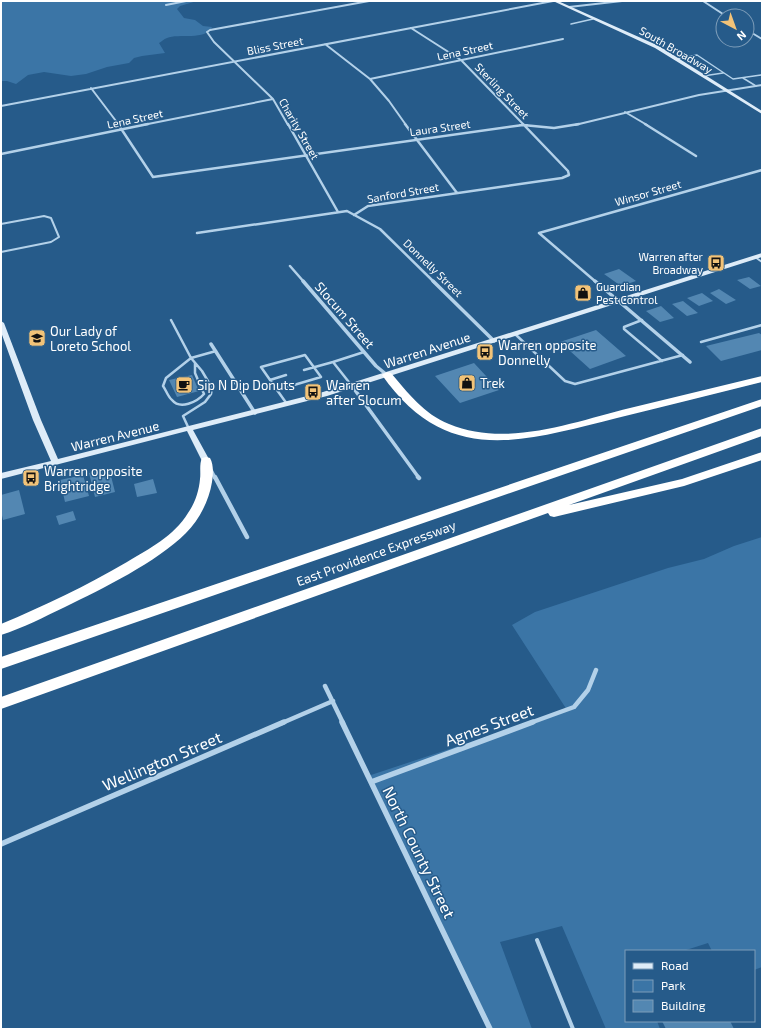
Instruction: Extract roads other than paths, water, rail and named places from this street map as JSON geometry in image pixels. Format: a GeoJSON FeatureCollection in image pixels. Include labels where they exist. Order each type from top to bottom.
{"type":"FeatureCollection","features":[{"type":"Feature","properties":{"kind":"highway"},"geometry":{"type":"LineString","coordinates":[[387,376],[414,406],[434,421],[456,430],[495,437],[537,434],[762,379]]}},
{"type":"Feature","properties":{"kind":"highway","name":"East Providence Expressway"},"geometry":{"type":"LineString","coordinates":[[1,663],[762,402]]}},
{"type":"Feature","properties":{"kind":"highway","name":"East Providence Expressway"},"geometry":{"type":"LineString","coordinates":[[1,703],[762,432]]}},
{"type":"Feature","properties":{"kind":"highway"},"geometry":{"type":"LineString","coordinates":[[492,528],[684,482],[762,456]]}},
{"type":"Feature","properties":{"kind":"highway"},"geometry":{"type":"LineString","coordinates":[[1,630],[99,584],[168,542],[187,524],[200,504],[206,480],[206,461]]}},
{"type":"Feature","properties":{"kind":"main road","name":"South Broadway"},"geometry":{"type":"LineString","coordinates":[[554,1],[645,41],[727,90],[762,113]]}},
{"type":"Feature","properties":{"kind":"main road","name":"Warren Avenue"},"geometry":{"type":"LineString","coordinates":[[1,476],[255,413],[387,376],[762,255]]}},
{"type":"Feature","properties":{"kind":"main road"},"geometry":{"type":"LineString","coordinates":[[1,323],[37,420],[56,463]]}},
{"type":"Feature","properties":{"kind":"main road"},"geometry":{"type":"LineString","coordinates":[[189,429],[206,461]]}},
{"type":"Feature","properties":{"kind":"street"},"geometry":{"type":"LineString","coordinates":[[166,5],[186,1]]}},
{"type":"Feature","properties":{"kind":"street","name":"Charity Street"},"geometry":{"type":"LineString","coordinates":[[338,212],[273,99],[214,42],[206,32],[235,24],[369,1]]}},
{"type":"Feature","properties":{"kind":"street","name":"Bliss Street"},"geometry":{"type":"LineString","coordinates":[[1,106],[554,1]]}},
{"type":"Feature","properties":{"kind":"street"},"geometry":{"type":"LineString","coordinates":[[569,7],[622,1]]}},
{"type":"Feature","properties":{"kind":"street"},"geometry":{"type":"LineString","coordinates":[[703,1],[715,9]]}},
{"type":"Feature","properties":{"kind":"street","name":"Sterling Street"},"geometry":{"type":"LineString","coordinates":[[411,28],[461,60],[568,171],[569,175],[567,176]]}},
{"type":"Feature","properties":{"kind":"street","name":"Lena Street"},"geometry":{"type":"LineString","coordinates":[[370,79],[563,38]]}},
{"type":"Feature","properties":{"kind":"street"},"geometry":{"type":"LineString","coordinates":[[326,44],[370,79],[457,193]]}},
{"type":"Feature","properties":{"kind":"street","name":"Laura Street"},"geometry":{"type":"LineString","coordinates":[[122,130],[153,178],[305,155],[524,125],[554,128],[572,126],[625,112],[727,90],[762,85]]}},
{"type":"Feature","properties":{"kind":"street"},"geometry":{"type":"LineString","coordinates":[[91,88],[122,130]]}},
{"type":"Feature","properties":{"kind":"street","name":"Lena Street"},"geometry":{"type":"LineString","coordinates":[[1,154],[273,99]]}},
{"type":"Feature","properties":{"kind":"street"},"geometry":{"type":"LineString","coordinates":[[625,112],[696,156]]}},
{"type":"Feature","properties":{"kind":"street","name":"Winsor Street"},"geometry":{"type":"LineString","coordinates":[[619,301],[539,233],[762,170]]}},
{"type":"Feature","properties":{"kind":"street","name":"Sanford Street"},"geometry":{"type":"LineString","coordinates":[[197,233],[338,212],[347,211],[354,215],[368,206],[515,186],[567,176]]}},
{"type":"Feature","properties":{"kind":"street","name":"Donnelly Street"},"geometry":{"type":"LineString","coordinates":[[354,215],[380,229],[494,341]]}},
{"type":"Feature","properties":{"kind":"street","name":"Slocum Street"},"geometry":{"type":"LineString","coordinates":[[290,266],[376,366],[387,376]]}},
{"type":"Feature","properties":{"kind":"street"},"geometry":{"type":"LineString","coordinates":[[619,301],[690,362]]}},
{"type":"Feature","properties":{"kind":"street"},"geometry":{"type":"LineString","coordinates":[[211,344],[255,413]]}},
{"type":"Feature","properties":{"kind":"street"},"geometry":{"type":"LineString","coordinates":[[352,386],[419,478]]}},
{"type":"Feature","properties":{"kind":"street"},"geometry":{"type":"LineString","coordinates":[[206,461],[246,537]]}},
{"type":"Feature","properties":{"kind":"street","name":"Agnes Street"},"geometry":{"type":"LineString","coordinates":[[371,782],[574,707],[584,697],[594,680],[596,670]]}},
{"type":"Feature","properties":{"kind":"street","name":"North County Street"},"geometry":{"type":"LineString","coordinates":[[325,686],[490,1029]]}},
{"type":"Feature","properties":{"kind":"street","name":"Wellington Street"},"geometry":{"type":"LineString","coordinates":[[1,844],[333,701]]}},
{"type":"Feature","properties":{"kind":"lane"},"geometry":{"type":"LineString","coordinates":[[571,24],[593,19]]}},
{"type":"Feature","properties":{"kind":"lane"},"geometry":{"type":"LineString","coordinates":[[675,59],[697,55],[733,79],[761,75]]}},
{"type":"Feature","properties":{"kind":"lane"},"geometry":{"type":"LineString","coordinates":[[703,76],[723,73]]}},
{"type":"Feature","properties":{"kind":"lane"},"geometry":{"type":"LineString","coordinates":[[743,78],[756,86]]}},
{"type":"Feature","properties":{"kind":"lane"},"geometry":{"type":"LineString","coordinates":[[1,224],[44,216],[51,218],[59,237],[51,242],[1,252]]}},
{"type":"Feature","properties":{"kind":"lane"},"geometry":{"type":"LineString","coordinates":[[755,257],[762,262]]}},
{"type":"Feature","properties":{"kind":"lane"},"geometry":{"type":"LineString","coordinates":[[171,320],[191,358],[202,371],[212,388],[210,399],[204,404],[188,411],[183,416],[189,429]]}},
{"type":"Feature","properties":{"kind":"lane"},"geometry":{"type":"LineString","coordinates":[[642,320],[627,325],[624,329],[662,361]]}},
{"type":"Feature","properties":{"kind":"lane"},"geometry":{"type":"LineString","coordinates":[[701,342],[762,325]]}},
{"type":"Feature","properties":{"kind":"lane"},"geometry":{"type":"LineString","coordinates":[[515,334],[570,384],[575,384],[683,355]]}},
{"type":"Feature","properties":{"kind":"lane"},"geometry":{"type":"LineString","coordinates":[[195,364],[194,373],[204,394],[201,398],[190,403],[182,404],[172,401],[163,386],[166,378],[191,358],[216,352]]}},
{"type":"Feature","properties":{"kind":"lane"},"geometry":{"type":"LineString","coordinates":[[304,370],[364,352]]}},
{"type":"Feature","properties":{"kind":"lane"},"geometry":{"type":"LineString","coordinates":[[276,390],[320,377],[305,355],[261,367],[276,390],[287,404]]}},
{"type":"Feature","properties":{"kind":"lane"},"geometry":{"type":"LineString","coordinates":[[333,362],[352,386]]}},
{"type":"Feature","properties":{"kind":"lane"},"geometry":{"type":"LineString","coordinates":[[270,380],[286,375]]}},
{"type":"Feature","properties":{"kind":"lane"},"geometry":{"type":"LineString","coordinates":[[537,940],[573,1029]]}},
{"type":"Feature","properties":{"kind":"place","name":"Warren after Broadway"},"geometry":{"type":"Point","coordinates":[716,263]}},
{"type":"Feature","properties":{"kind":"place","name":"Guardian Pest Control"},"geometry":{"type":"Point","coordinates":[583,293]}},
{"type":"Feature","properties":{"kind":"place","name":"Our Lady of Loreto School"},"geometry":{"type":"Point","coordinates":[37,338]}},
{"type":"Feature","properties":{"kind":"place","name":"Warren opposite Donnelly"},"geometry":{"type":"Point","coordinates":[485,352]}},
{"type":"Feature","properties":{"kind":"place","name":"Trek"},"geometry":{"type":"Point","coordinates":[467,383]}},
{"type":"Feature","properties":{"kind":"place","name":"Sip N Dip Donuts"},"geometry":{"type":"Point","coordinates":[184,385]}},
{"type":"Feature","properties":{"kind":"place","name":"Warren after Slocum"},"geometry":{"type":"Point","coordinates":[313,392]}},
{"type":"Feature","properties":{"kind":"place","name":"Warren opposite Brightridge"},"geometry":{"type":"Point","coordinates":[31,478]}}]}
